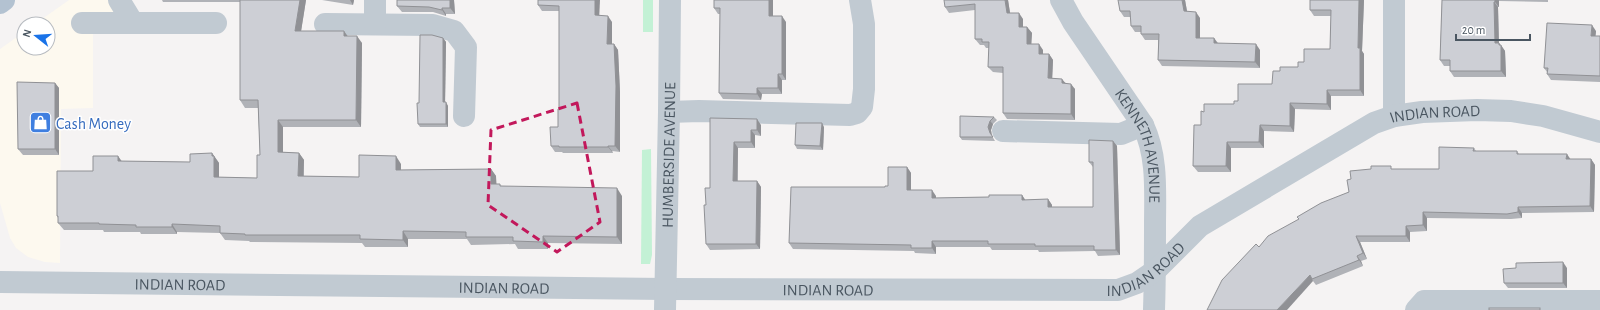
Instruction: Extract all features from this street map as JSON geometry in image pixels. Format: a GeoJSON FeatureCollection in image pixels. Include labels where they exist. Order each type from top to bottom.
{"type":"FeatureCollection","features":[{"type":"Feature","properties":{"kind":"main road"},"geometry":{"type":"LineString","coordinates":[[0,3],[4,0]]}},
{"type":"Feature","properties":{"kind":"street"},"geometry":{"type":"LineString","coordinates":[[119,0],[133,23]]}},
{"type":"Feature","properties":{"kind":"street"},"geometry":{"type":"LineString","coordinates":[[375,0],[375,24]]}},
{"type":"Feature","properties":{"kind":"street","name":"HUMBERSIDE AVENUE"},"geometry":{"type":"LineString","coordinates":[[665,299],[670,0]]}},
{"type":"Feature","properties":{"kind":"street"},"geometry":{"type":"LineString","coordinates":[[669,112],[699,111],[850,115],[857,113],[862,107],[864,89],[864,24],[860,0]]}},
{"type":"Feature","properties":{"kind":"street","name":"KENNETH AVENUE"},"geometry":{"type":"LineString","coordinates":[[1061,0],[1073,22],[1143,125],[1149,138],[1155,182],[1156,270],[1154,310]]}},
{"type":"Feature","properties":{"kind":"street"},"geometry":{"type":"LineString","coordinates":[[1394,0],[1394,116]]}},
{"type":"Feature","properties":{"kind":"street"},"geometry":{"type":"LineString","coordinates":[[82,23],[216,23]]}},
{"type":"Feature","properties":{"kind":"street"},"geometry":{"type":"LineString","coordinates":[[325,24],[432,25],[454,31],[466,47],[464,116]]}},
{"type":"Feature","properties":{"kind":"street","name":"INDIAN ROAD"},"geometry":{"type":"LineString","coordinates":[[0,282],[665,299],[1118,290],[1137,283],[1156,270],[1200,226],[1374,123],[1394,116],[1422,112],[1511,111],[1543,116],[1600,132]]}},
{"type":"Feature","properties":{"kind":"street"},"geometry":{"type":"LineString","coordinates":[[1003,131],[1121,134],[1143,125]]}},
{"type":"Feature","properties":{"kind":"street"},"geometry":{"type":"LineString","coordinates":[[1416,310],[1424,301],[1600,301]]}},
{"type":"Feature","properties":{"kind":"highlighted area"},"geometry":{"type":"Polygon","coordinates":[[[577,103],[600,222],[557,252],[488,205],[491,130],[577,103]]]}},
{"type":"Feature","properties":{"kind":"shaded area"},"geometry":{"type":"Polygon","coordinates":[[[69,0],[110,0],[120,16],[93,30],[93,108],[61,109],[60,263],[45,262],[28,257],[16,248],[10,238],[0,203],[0,49],[16,38],[16,56],[56,56],[56,16],[46,16],[69,0]]]}},
{"type":"Feature","properties":{"kind":"green space"},"geometry":{"type":"Polygon","coordinates":[[[643,0],[653,0],[653,32],[643,32],[643,0]]]}},
{"type":"Feature","properties":{"kind":"green space"},"geometry":{"type":"Polygon","coordinates":[[[651,149],[652,255],[650,264],[641,264],[642,150],[651,149]]]}},
{"type":"Feature","properties":{"kind":"building"},"geometry":{"type":"Polygon","coordinates":[[[240,0],[300,0],[295,31],[344,31],[344,36],[357,36],[356,120],[278,120],[278,152],[299,153],[298,176],[359,177],[359,155],[396,156],[396,170],[491,169],[491,184],[500,184],[500,186],[617,188],[617,237],[543,236],[543,242],[513,241],[513,237],[466,237],[466,232],[403,231],[403,240],[360,239],[360,235],[245,235],[220,233],[220,226],[172,224],[172,227],[136,227],[136,225],[99,223],[58,223],[57,171],[93,171],[93,156],[118,156],[118,161],[190,162],[190,154],[212,153],[212,156],[214,156],[214,177],[257,178],[257,155],[260,155],[258,100],[240,100],[240,0]]]}},
{"type":"Feature","properties":{"kind":"building"},"geometry":{"type":"Polygon","coordinates":[[[397,0],[450,0],[450,8],[442,8],[442,10],[429,7],[397,6],[397,0]]]}},
{"type":"Feature","properties":{"kind":"building"},"geometry":{"type":"Polygon","coordinates":[[[538,0],[595,0],[595,15],[608,16],[607,44],[614,44],[616,86],[615,146],[551,146],[550,127],[558,127],[559,6],[538,5],[538,0]]]}},
{"type":"Feature","properties":{"kind":"building"},"geometry":{"type":"Polygon","coordinates":[[[714,0],[769,0],[769,16],[782,16],[782,74],[778,74],[778,88],[757,88],[757,94],[719,93],[720,8],[714,8],[714,0]]]}},
{"type":"Feature","properties":{"kind":"building"},"geometry":{"type":"Polygon","coordinates":[[[944,0],[1005,0],[1007,13],[1019,13],[1019,27],[1027,27],[1027,44],[1039,44],[1039,54],[1049,54],[1048,78],[1062,79],[1062,83],[1071,84],[1071,114],[1003,113],[1003,67],[988,67],[989,42],[982,42],[982,39],[975,39],[975,4],[945,7],[944,0]]]}},
{"type":"Feature","properties":{"kind":"building"},"geometry":{"type":"Polygon","coordinates":[[[1118,0],[1182,0],[1184,11],[1196,12],[1196,38],[1214,38],[1214,43],[1256,44],[1255,62],[1158,60],[1159,34],[1141,34],[1141,26],[1131,26],[1130,11],[1120,11],[1118,0]]]}},
{"type":"Feature","properties":{"kind":"building"},"geometry":{"type":"Polygon","coordinates":[[[1310,0],[1359,0],[1358,48],[1360,48],[1360,90],[1327,90],[1327,104],[1290,103],[1290,126],[1260,125],[1259,142],[1227,142],[1226,166],[1193,166],[1194,125],[1201,125],[1201,111],[1204,112],[1204,104],[1234,104],[1234,101],[1238,101],[1238,84],[1272,84],[1273,71],[1280,71],[1280,67],[1298,67],[1298,62],[1304,62],[1304,49],[1330,49],[1331,10],[1310,10],[1310,0]]]}},
{"type":"Feature","properties":{"kind":"building"},"geometry":{"type":"Polygon","coordinates":[[[1442,0],[1495,0],[1495,43],[1499,43],[1499,45],[1501,45],[1501,71],[1450,71],[1450,60],[1440,60],[1442,0]]]}},
{"type":"Feature","properties":{"kind":"building"},"geometry":{"type":"Polygon","coordinates":[[[1547,23],[1592,25],[1591,36],[1600,36],[1600,76],[1547,74],[1548,68],[1544,68],[1547,23]]]}},
{"type":"Feature","properties":{"kind":"building"},"geometry":{"type":"Polygon","coordinates":[[[420,35],[432,35],[443,38],[443,102],[446,102],[446,124],[418,124],[417,103],[419,103],[420,35]]]}},
{"type":"Feature","properties":{"kind":"building","name":"Cash Money"},"geometry":{"type":"Polygon","coordinates":[[[17,82],[55,83],[55,149],[18,149],[17,82]]]}},
{"type":"Feature","properties":{"kind":"building"},"geometry":{"type":"Polygon","coordinates":[[[960,116],[994,117],[990,121],[988,127],[993,137],[960,137],[960,116]]]}},
{"type":"Feature","properties":{"kind":"building"},"geometry":{"type":"Polygon","coordinates":[[[710,118],[757,119],[757,130],[751,130],[751,142],[734,142],[733,181],[757,181],[756,244],[706,244],[704,205],[706,205],[705,188],[710,188],[710,118]]]}},
{"type":"Feature","properties":{"kind":"building"},"geometry":{"type":"Polygon","coordinates":[[[796,123],[822,123],[820,146],[795,145],[796,123]]]}},
{"type":"Feature","properties":{"kind":"building"},"geometry":{"type":"Polygon","coordinates":[[[1089,140],[1113,141],[1116,250],[1094,250],[1094,246],[988,244],[988,241],[932,241],[932,248],[911,248],[911,245],[789,243],[791,187],[885,187],[888,186],[888,167],[907,167],[907,190],[932,190],[932,198],[1022,195],[1022,200],[1048,199],[1048,207],[1093,207],[1093,162],[1089,162],[1089,140]]]}},
{"type":"Feature","properties":{"kind":"building"},"geometry":{"type":"Polygon","coordinates":[[[1439,147],[1474,148],[1473,151],[1517,151],[1517,154],[1567,154],[1566,159],[1591,159],[1590,206],[1518,207],[1518,212],[1507,214],[1423,212],[1423,225],[1406,226],[1406,236],[1356,236],[1363,253],[1357,256],[1359,260],[1312,279],[1310,275],[1277,310],[1207,310],[1222,280],[1256,244],[1259,247],[1268,236],[1299,219],[1297,217],[1321,203],[1349,192],[1347,180],[1351,179],[1350,171],[1371,169],[1371,166],[1391,166],[1391,169],[1439,169],[1439,147]]]}},
{"type":"Feature","properties":{"kind":"building"},"geometry":{"type":"Polygon","coordinates":[[[1563,262],[1563,283],[1504,283],[1503,269],[1516,268],[1516,263],[1563,262]]]}},
{"type":"Feature","properties":{"kind":"building"},"geometry":{"type":"Polygon","coordinates":[[[1489,308],[1540,308],[1540,310],[1489,310],[1489,308]]]}},
{"type":"Feature","properties":{"kind":"place","name":"Cash Money"},"geometry":{"type":"Point","coordinates":[41,123]}}]}
